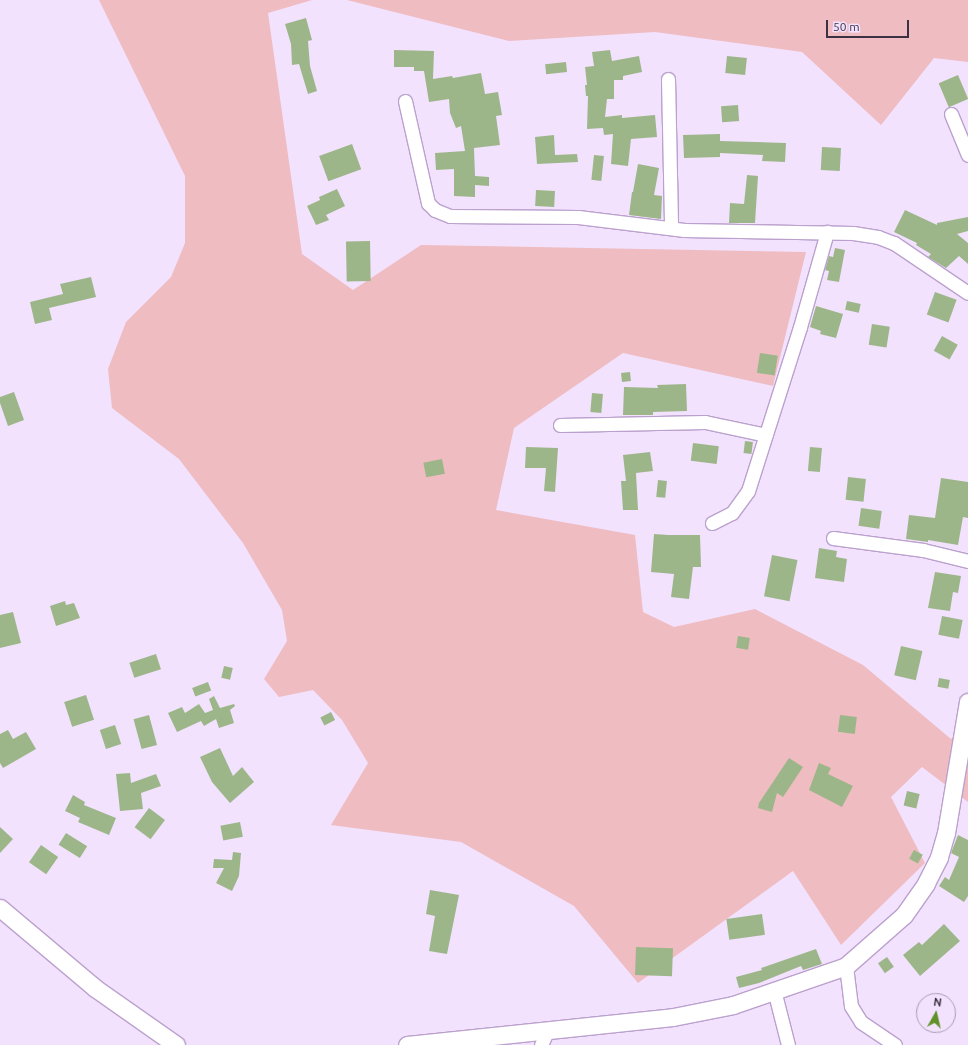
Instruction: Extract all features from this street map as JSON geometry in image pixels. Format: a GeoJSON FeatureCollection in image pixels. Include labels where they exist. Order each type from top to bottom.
{"type":"FeatureCollection","features":[{"type":"Feature","properties":{"kind":"street"},"geometry":{"type":"LineString","coordinates":[[668,79],[671,228]]}},
{"type":"Feature","properties":{"kind":"street"},"geometry":{"type":"LineString","coordinates":[[405,101],[428,203],[435,210],[450,216],[578,217],[671,228],[712,231],[853,233],[878,237],[894,243],[968,293]]}},
{"type":"Feature","properties":{"kind":"street"},"geometry":{"type":"LineString","coordinates":[[951,114],[968,155]]}},
{"type":"Feature","properties":{"kind":"street"},"geometry":{"type":"LineString","coordinates":[[712,523],[732,513],[748,491],[800,327],[827,232]]}},
{"type":"Feature","properties":{"kind":"street"},"geometry":{"type":"LineString","coordinates":[[560,425],[705,422],[766,435]]}},
{"type":"Feature","properties":{"kind":"street"},"geometry":{"type":"LineString","coordinates":[[833,538],[923,550],[968,561]]}},
{"type":"Feature","properties":{"kind":"street"},"geometry":{"type":"LineString","coordinates":[[407,1045],[673,1017],[733,1005],[846,966],[904,915],[926,883],[939,857],[946,833],[968,702]]}},
{"type":"Feature","properties":{"kind":"street"},"geometry":{"type":"LineString","coordinates":[[0,908],[95,988],[176,1045]]}},
{"type":"Feature","properties":{"kind":"street"},"geometry":{"type":"LineString","coordinates":[[846,966],[852,1006],[861,1022],[894,1045]]}},
{"type":"Feature","properties":{"kind":"street"},"geometry":{"type":"LineString","coordinates":[[774,990],[788,1045]]}},
{"type":"Feature","properties":{"kind":"street"},"geometry":{"type":"LineString","coordinates":[[540,1045],[548,1030]]}},
{"type":"Feature","properties":{"kind":"shaded area"},"geometry":{"type":"Polygon","coordinates":[[[99,0],[312,0],[268,13],[302,254],[353,290],[421,245],[806,252],[773,386],[623,353],[514,428],[496,510],[635,535],[643,612],[674,627],[755,609],[863,665],[951,739],[968,723],[968,802],[922,767],[891,797],[925,863],[841,945],[793,871],[638,983],[574,906],[461,842],[331,825],[368,763],[342,720],[313,690],[279,697],[264,679],[287,641],[282,610],[243,543],[179,459],[112,408],[108,369],[126,322],[171,277],[185,243],[185,176],[99,0]]]}},
{"type":"Feature","properties":{"kind":"shaded area"},"geometry":{"type":"Polygon","coordinates":[[[347,0],[968,0],[968,62],[934,58],[881,125],[802,52],[655,32],[509,41],[347,0]]]}},
{"type":"Feature","properties":{"kind":"building"},"geometry":{"type":"Polygon","coordinates":[[[306,18],[312,40],[308,41],[310,66],[317,91],[308,94],[299,64],[292,65],[291,44],[285,24],[306,18]]]}},
{"type":"Feature","properties":{"kind":"building"},"geometry":{"type":"Polygon","coordinates":[[[394,50],[434,51],[433,79],[452,76],[453,78],[481,73],[485,94],[498,92],[502,115],[496,116],[500,145],[474,148],[475,176],[489,177],[489,186],[475,185],[475,197],[454,196],[454,169],[436,170],[435,153],[465,151],[461,126],[456,128],[450,113],[449,99],[429,102],[424,71],[414,71],[414,67],[394,67],[394,50]]]}},
{"type":"Feature","properties":{"kind":"building"},"geometry":{"type":"Polygon","coordinates":[[[610,50],[612,61],[639,56],[642,72],[623,76],[623,80],[614,80],[614,99],[607,99],[605,117],[622,115],[622,118],[655,115],[657,137],[631,139],[628,166],[611,164],[613,134],[604,135],[603,128],[587,129],[588,96],[586,96],[585,85],[587,85],[585,67],[594,66],[592,52],[610,50]]]}},
{"type":"Feature","properties":{"kind":"building"},"geometry":{"type":"Polygon","coordinates":[[[727,56],[747,58],[745,75],[725,73],[727,56]]]}},
{"type":"Feature","properties":{"kind":"building"},"geometry":{"type":"Polygon","coordinates":[[[566,62],[567,72],[546,74],[545,64],[566,62]]]}},
{"type":"Feature","properties":{"kind":"building"},"geometry":{"type":"Polygon","coordinates":[[[958,75],[968,99],[949,107],[939,83],[958,75]]]}},
{"type":"Feature","properties":{"kind":"building"},"geometry":{"type":"Polygon","coordinates":[[[738,105],[739,121],[722,122],[721,106],[738,105]]]}},
{"type":"Feature","properties":{"kind":"building"},"geometry":{"type":"Polygon","coordinates":[[[720,134],[720,141],[786,143],[785,162],[762,161],[763,155],[720,153],[720,157],[684,158],[683,135],[720,134]]]}},
{"type":"Feature","properties":{"kind":"building"},"geometry":{"type":"Polygon","coordinates":[[[554,135],[555,155],[577,154],[578,162],[537,164],[535,137],[554,135]]]}},
{"type":"Feature","properties":{"kind":"building"},"geometry":{"type":"Polygon","coordinates":[[[352,144],[361,169],[328,181],[319,156],[352,144]]]}},
{"type":"Feature","properties":{"kind":"building"},"geometry":{"type":"Polygon","coordinates":[[[822,147],[841,148],[840,171],[821,170],[822,147]]]}},
{"type":"Feature","properties":{"kind":"building"},"geometry":{"type":"Polygon","coordinates":[[[594,155],[604,156],[601,181],[591,180],[594,155]]]}},
{"type":"Feature","properties":{"kind":"building"},"geometry":{"type":"Polygon","coordinates":[[[638,164],[659,168],[654,195],[662,196],[661,219],[629,215],[638,164]]]}},
{"type":"Feature","properties":{"kind":"building"},"geometry":{"type":"Polygon","coordinates":[[[747,175],[758,176],[755,223],[729,223],[730,203],[744,204],[747,175]]]}},
{"type":"Feature","properties":{"kind":"building"},"geometry":{"type":"Polygon","coordinates":[[[337,189],[345,206],[326,215],[329,220],[316,225],[307,206],[320,200],[319,197],[337,189]]]}},
{"type":"Feature","properties":{"kind":"building"},"geometry":{"type":"Polygon","coordinates":[[[536,190],[555,191],[554,207],[535,206],[536,190]]]}},
{"type":"Feature","properties":{"kind":"building"},"geometry":{"type":"Polygon","coordinates":[[[905,210],[937,225],[937,223],[968,217],[968,231],[957,234],[968,243],[968,264],[959,256],[946,268],[928,257],[931,254],[916,245],[917,243],[894,232],[905,210]]]}},
{"type":"Feature","properties":{"kind":"building"},"geometry":{"type":"Polygon","coordinates":[[[346,241],[370,241],[371,281],[347,281],[346,241]]]}},
{"type":"Feature","properties":{"kind":"building"},"geometry":{"type":"Polygon","coordinates":[[[835,248],[845,250],[839,282],[827,280],[829,271],[825,270],[829,256],[833,257],[835,248]]]}},
{"type":"Feature","properties":{"kind":"building"},"geometry":{"type":"Polygon","coordinates":[[[91,277],[96,297],[49,308],[52,320],[35,324],[30,302],[63,294],[60,284],[91,277]]]}},
{"type":"Feature","properties":{"kind":"building"},"geometry":{"type":"Polygon","coordinates":[[[935,292],[957,300],[948,322],[927,315],[935,292]]]}},
{"type":"Feature","properties":{"kind":"building"},"geometry":{"type":"Polygon","coordinates":[[[847,301],[861,304],[859,313],[845,310],[847,301]]]}},
{"type":"Feature","properties":{"kind":"building"},"geometry":{"type":"Polygon","coordinates":[[[816,306],[843,314],[836,338],[820,334],[821,331],[810,327],[816,306]]]}},
{"type":"Feature","properties":{"kind":"building"},"geometry":{"type":"Polygon","coordinates":[[[872,324],[890,327],[886,348],[869,345],[872,324]]]}},
{"type":"Feature","properties":{"kind":"building"},"geometry":{"type":"Polygon","coordinates":[[[942,336],[958,345],[950,360],[934,351],[942,336]]]}},
{"type":"Feature","properties":{"kind":"building"},"geometry":{"type":"Polygon","coordinates":[[[760,353],[778,356],[775,376],[757,373],[760,353]]]}},
{"type":"Feature","properties":{"kind":"building"},"geometry":{"type":"Polygon","coordinates":[[[630,372],[631,381],[622,382],[621,373],[630,372]]]}},
{"type":"Feature","properties":{"kind":"building"},"geometry":{"type":"Polygon","coordinates":[[[686,384],[687,411],[653,412],[653,415],[623,415],[624,387],[658,388],[657,385],[686,384]]]}},
{"type":"Feature","properties":{"kind":"building"},"geometry":{"type":"Polygon","coordinates":[[[14,392],[24,420],[8,426],[0,403],[0,397],[14,392]]]}},
{"type":"Feature","properties":{"kind":"building"},"geometry":{"type":"Polygon","coordinates":[[[592,393],[603,394],[601,413],[590,412],[592,393]]]}},
{"type":"Feature","properties":{"kind":"building"},"geometry":{"type":"Polygon","coordinates":[[[745,441],[753,442],[751,454],[744,453],[745,441]]]}},
{"type":"Feature","properties":{"kind":"building"},"geometry":{"type":"Polygon","coordinates":[[[693,443],[719,446],[717,464],[691,461],[693,443]]]}},
{"type":"Feature","properties":{"kind":"building"},"geometry":{"type":"Polygon","coordinates":[[[526,447],[558,448],[555,492],[544,491],[546,468],[525,468],[526,447]]]}},
{"type":"Feature","properties":{"kind":"building"},"geometry":{"type":"Polygon","coordinates":[[[810,447],[822,448],[820,472],[808,471],[810,447]]]}},
{"type":"Feature","properties":{"kind":"building"},"geometry":{"type":"Polygon","coordinates":[[[650,452],[653,471],[636,473],[638,510],[623,510],[621,481],[626,481],[623,455],[650,452]]]}},
{"type":"Feature","properties":{"kind":"building"},"geometry":{"type":"Polygon","coordinates":[[[442,459],[445,474],[426,477],[423,463],[442,459]]]}},
{"type":"Feature","properties":{"kind":"building"},"geometry":{"type":"Polygon","coordinates":[[[848,477],[866,479],[863,502],[846,500],[848,477]]]}},
{"type":"Feature","properties":{"kind":"building"},"geometry":{"type":"Polygon","coordinates":[[[941,478],[968,482],[968,518],[963,517],[958,545],[928,540],[928,542],[906,539],[909,515],[935,518],[941,478]]]}},
{"type":"Feature","properties":{"kind":"building"},"geometry":{"type":"Polygon","coordinates":[[[658,480],[667,481],[665,498],[656,497],[658,480]]]}},
{"type":"Feature","properties":{"kind":"building"},"geometry":{"type":"Polygon","coordinates":[[[861,508],[882,511],[879,529],[858,526],[861,508]]]}},
{"type":"Feature","properties":{"kind":"building"},"geometry":{"type":"Polygon","coordinates":[[[654,534],[700,535],[701,567],[693,567],[689,599],[671,597],[674,574],[651,572],[654,534]]]}},
{"type":"Feature","properties":{"kind":"building"},"geometry":{"type":"Polygon","coordinates":[[[819,548],[837,551],[836,557],[847,559],[844,582],[815,578],[819,548]]]}},
{"type":"Feature","properties":{"kind":"building"},"geometry":{"type":"Polygon","coordinates":[[[772,555],[798,560],[790,601],[764,596],[772,555]]]}},
{"type":"Feature","properties":{"kind":"building"},"geometry":{"type":"Polygon","coordinates":[[[935,572],[961,576],[958,593],[953,592],[950,611],[928,608],[935,572]]]}},
{"type":"Feature","properties":{"kind":"building"},"geometry":{"type":"Polygon","coordinates":[[[65,601],[66,605],[74,603],[80,618],[56,626],[50,606],[65,601]]]}},
{"type":"Feature","properties":{"kind":"building"},"geometry":{"type":"Polygon","coordinates":[[[13,612],[21,643],[0,648],[0,615],[13,612]]]}},
{"type":"Feature","properties":{"kind":"building"},"geometry":{"type":"Polygon","coordinates":[[[942,616],[963,620],[959,639],[938,635],[942,616]]]}},
{"type":"Feature","properties":{"kind":"building"},"geometry":{"type":"Polygon","coordinates":[[[738,636],[750,638],[748,650],[736,648],[738,636]]]}},
{"type":"Feature","properties":{"kind":"building"},"geometry":{"type":"Polygon","coordinates":[[[901,646],[922,651],[916,680],[894,675],[901,646]]]}},
{"type":"Feature","properties":{"kind":"building"},"geometry":{"type":"Polygon","coordinates":[[[156,654],[161,669],[134,678],[129,663],[156,654]]]}},
{"type":"Feature","properties":{"kind":"building"},"geometry":{"type":"Polygon","coordinates":[[[224,666],[233,668],[230,680],[221,678],[224,666]]]}},
{"type":"Feature","properties":{"kind":"building"},"geometry":{"type":"Polygon","coordinates":[[[939,678],[950,680],[948,689],[937,687],[939,678]]]}},
{"type":"Feature","properties":{"kind":"building"},"geometry":{"type":"Polygon","coordinates":[[[208,682],[211,690],[195,696],[192,688],[208,682]]]}},
{"type":"Feature","properties":{"kind":"building"},"geometry":{"type":"Polygon","coordinates":[[[86,695],[94,720],[72,727],[64,702],[86,695]]]}},
{"type":"Feature","properties":{"kind":"building"},"geometry":{"type":"Polygon","coordinates":[[[214,696],[220,708],[234,704],[235,706],[230,710],[234,723],[219,728],[216,719],[204,726],[201,721],[177,732],[168,713],[182,707],[185,713],[199,704],[205,713],[213,710],[209,699],[214,696]]]}},
{"type":"Feature","properties":{"kind":"building"},"geometry":{"type":"Polygon","coordinates":[[[331,712],[335,720],[324,725],[320,717],[331,712]]]}},
{"type":"Feature","properties":{"kind":"building"},"geometry":{"type":"Polygon","coordinates":[[[149,715],[157,745],[142,749],[134,719],[149,715]]]}},
{"type":"Feature","properties":{"kind":"building"},"geometry":{"type":"Polygon","coordinates":[[[840,715],[857,717],[855,734],[838,732],[840,715]]]}},
{"type":"Feature","properties":{"kind":"building"},"geometry":{"type":"Polygon","coordinates":[[[115,725],[121,744],[106,749],[100,730],[115,725]]]}},
{"type":"Feature","properties":{"kind":"building"},"geometry":{"type":"Polygon","coordinates":[[[8,730],[13,739],[26,732],[36,749],[3,768],[0,763],[0,734],[8,730]]]}},
{"type":"Feature","properties":{"kind":"building"},"geometry":{"type":"Polygon","coordinates":[[[220,748],[233,776],[242,767],[254,782],[230,803],[212,782],[200,757],[220,748]]]}},
{"type":"Feature","properties":{"kind":"building"},"geometry":{"type":"Polygon","coordinates":[[[789,758],[803,767],[783,797],[777,793],[772,812],[758,808],[759,803],[789,758]]]}},
{"type":"Feature","properties":{"kind":"building"},"geometry":{"type":"Polygon","coordinates":[[[819,763],[831,768],[828,774],[853,786],[842,807],[809,790],[819,763]]]}},
{"type":"Feature","properties":{"kind":"building"},"geometry":{"type":"Polygon","coordinates":[[[130,773],[131,783],[156,774],[161,786],[141,793],[143,809],[120,811],[116,774],[130,773]]]}},
{"type":"Feature","properties":{"kind":"building"},"geometry":{"type":"Polygon","coordinates":[[[907,791],[920,794],[916,809],[904,806],[907,791]]]}},
{"type":"Feature","properties":{"kind":"building"},"geometry":{"type":"Polygon","coordinates":[[[73,795],[85,802],[84,805],[116,818],[109,835],[78,822],[80,818],[65,811],[73,795]]]}},
{"type":"Feature","properties":{"kind":"building"},"geometry":{"type":"Polygon","coordinates":[[[149,808],[165,820],[151,839],[135,827],[149,808]]]}},
{"type":"Feature","properties":{"kind":"building"},"geometry":{"type":"Polygon","coordinates":[[[240,822],[243,837],[223,841],[220,826],[240,822]]]}},
{"type":"Feature","properties":{"kind":"building"},"geometry":{"type":"Polygon","coordinates":[[[0,827],[13,839],[0,853],[0,827]]]}},
{"type":"Feature","properties":{"kind":"building"},"geometry":{"type":"Polygon","coordinates":[[[66,833],[87,846],[80,858],[59,845],[66,833]]]}},
{"type":"Feature","properties":{"kind":"building"},"geometry":{"type":"Polygon","coordinates":[[[958,835],[968,840],[968,896],[964,902],[939,886],[945,877],[949,880],[959,857],[951,853],[958,835]]]}},
{"type":"Feature","properties":{"kind":"building"},"geometry":{"type":"Polygon","coordinates":[[[41,845],[58,857],[46,874],[29,862],[41,845]]]}},
{"type":"Feature","properties":{"kind":"building"},"geometry":{"type":"Polygon","coordinates":[[[914,850],[923,855],[918,864],[909,859],[914,850]]]}},
{"type":"Feature","properties":{"kind":"building"},"geometry":{"type":"Polygon","coordinates":[[[233,852],[241,853],[239,876],[232,891],[216,883],[224,868],[213,868],[214,859],[232,860],[233,852]]]}},
{"type":"Feature","properties":{"kind":"building"},"geometry":{"type":"Polygon","coordinates":[[[430,890],[459,895],[447,954],[429,951],[435,916],[426,914],[430,890]]]}},
{"type":"Feature","properties":{"kind":"building"},"geometry":{"type":"Polygon","coordinates":[[[762,914],[765,935],[729,940],[726,919],[762,914]]]}},
{"type":"Feature","properties":{"kind":"building"},"geometry":{"type":"Polygon","coordinates":[[[944,924],[960,941],[920,976],[903,955],[919,942],[922,945],[944,924]]]}},
{"type":"Feature","properties":{"kind":"building"},"geometry":{"type":"Polygon","coordinates":[[[636,947],[673,948],[672,976],[635,975],[636,947]]]}},
{"type":"Feature","properties":{"kind":"building"},"geometry":{"type":"Polygon","coordinates":[[[816,949],[822,964],[803,970],[801,966],[759,983],[739,988],[736,977],[762,970],[761,968],[816,949]]]}},
{"type":"Feature","properties":{"kind":"building"},"geometry":{"type":"Polygon","coordinates":[[[887,957],[894,967],[885,973],[878,963],[887,957]]]}}]}
